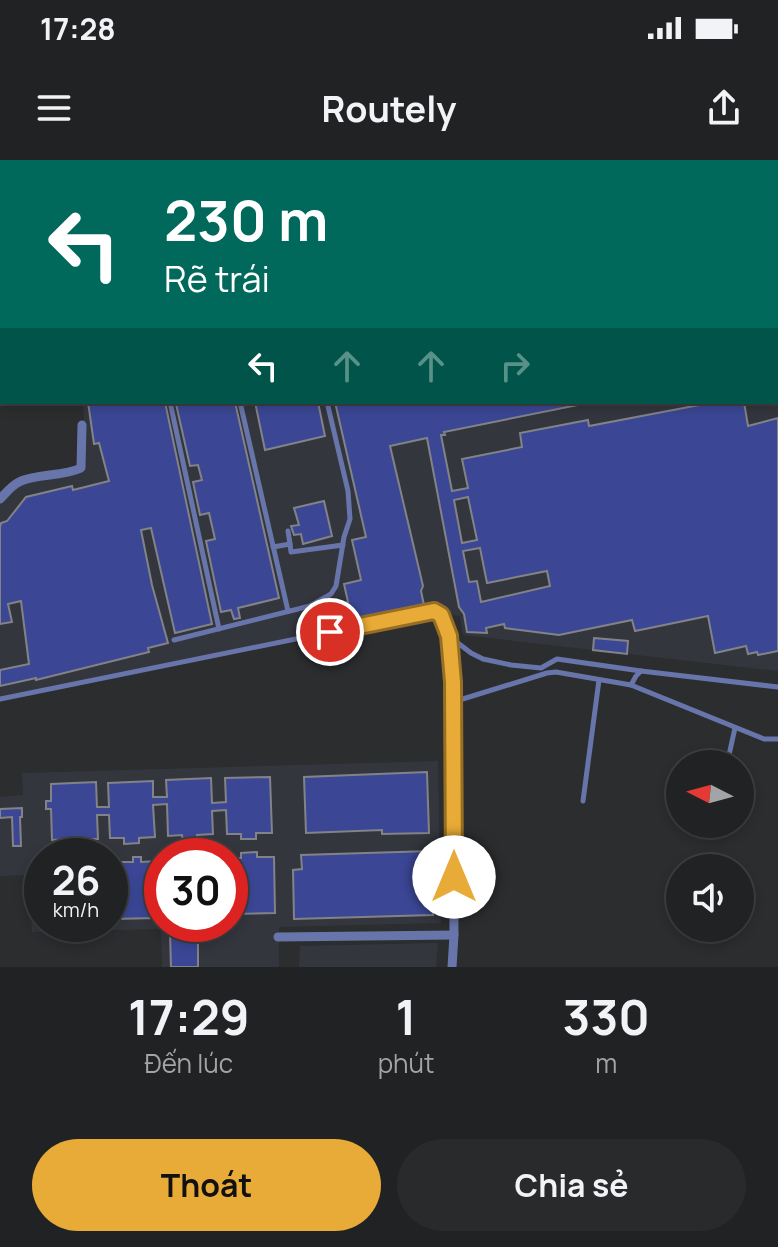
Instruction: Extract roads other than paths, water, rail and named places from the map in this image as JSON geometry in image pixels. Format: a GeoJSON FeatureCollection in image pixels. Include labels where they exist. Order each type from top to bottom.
{"type":"FeatureCollection","features":[{"type":"Feature","properties":{"kind":"street"},"geometry":{"type":"LineString","coordinates":[[0,499],[24,480],[71,473],[81,468],[82,425]]}},
{"type":"Feature","properties":{"kind":"street"},"geometry":{"type":"LineString","coordinates":[[330,632],[434,611],[441,615],[449,636],[453,702],[452,967]]}},
{"type":"Feature","properties":{"kind":"street"},"geometry":{"type":"LineString","coordinates":[[278,937],[454,935]]}},
{"type":"Feature","properties":{"kind":"lane"},"geometry":{"type":"LineString","coordinates":[[170,404],[219,629]]}},
{"type":"Feature","properties":{"kind":"lane"},"geometry":{"type":"LineString","coordinates":[[240,404],[288,611]]}},
{"type":"Feature","properties":{"kind":"lane"},"geometry":{"type":"LineString","coordinates":[[174,640],[310,606],[331,594],[336,586],[350,519],[348,491],[327,404]]}},
{"type":"Feature","properties":{"kind":"lane"},"geometry":{"type":"LineString","coordinates":[[288,531],[291,552],[343,545]]}},
{"type":"Feature","properties":{"kind":"lane"},"geometry":{"type":"LineString","coordinates":[[273,547],[290,544]]}},
{"type":"Feature","properties":{"kind":"lane"},"geometry":{"type":"LineString","coordinates":[[310,606],[317,635]]}},
{"type":"Feature","properties":{"kind":"lane"},"geometry":{"type":"LineString","coordinates":[[0,699],[330,632]]}},
{"type":"Feature","properties":{"kind":"lane"},"geometry":{"type":"LineString","coordinates":[[449,636],[483,659],[528,668],[545,667],[557,659],[778,687]]}},
{"type":"Feature","properties":{"kind":"lane"},"geometry":{"type":"LineString","coordinates":[[631,685],[641,671]]}},
{"type":"Feature","properties":{"kind":"lane"},"geometry":{"type":"LineString","coordinates":[[453,702],[552,672],[631,685],[735,728],[778,741]]}},
{"type":"Feature","properties":{"kind":"lane"},"geometry":{"type":"LineString","coordinates":[[583,801],[599,680]]}},
{"type":"Feature","properties":{"kind":"lane"},"geometry":{"type":"LineString","coordinates":[[730,750],[735,728]]}}]}
